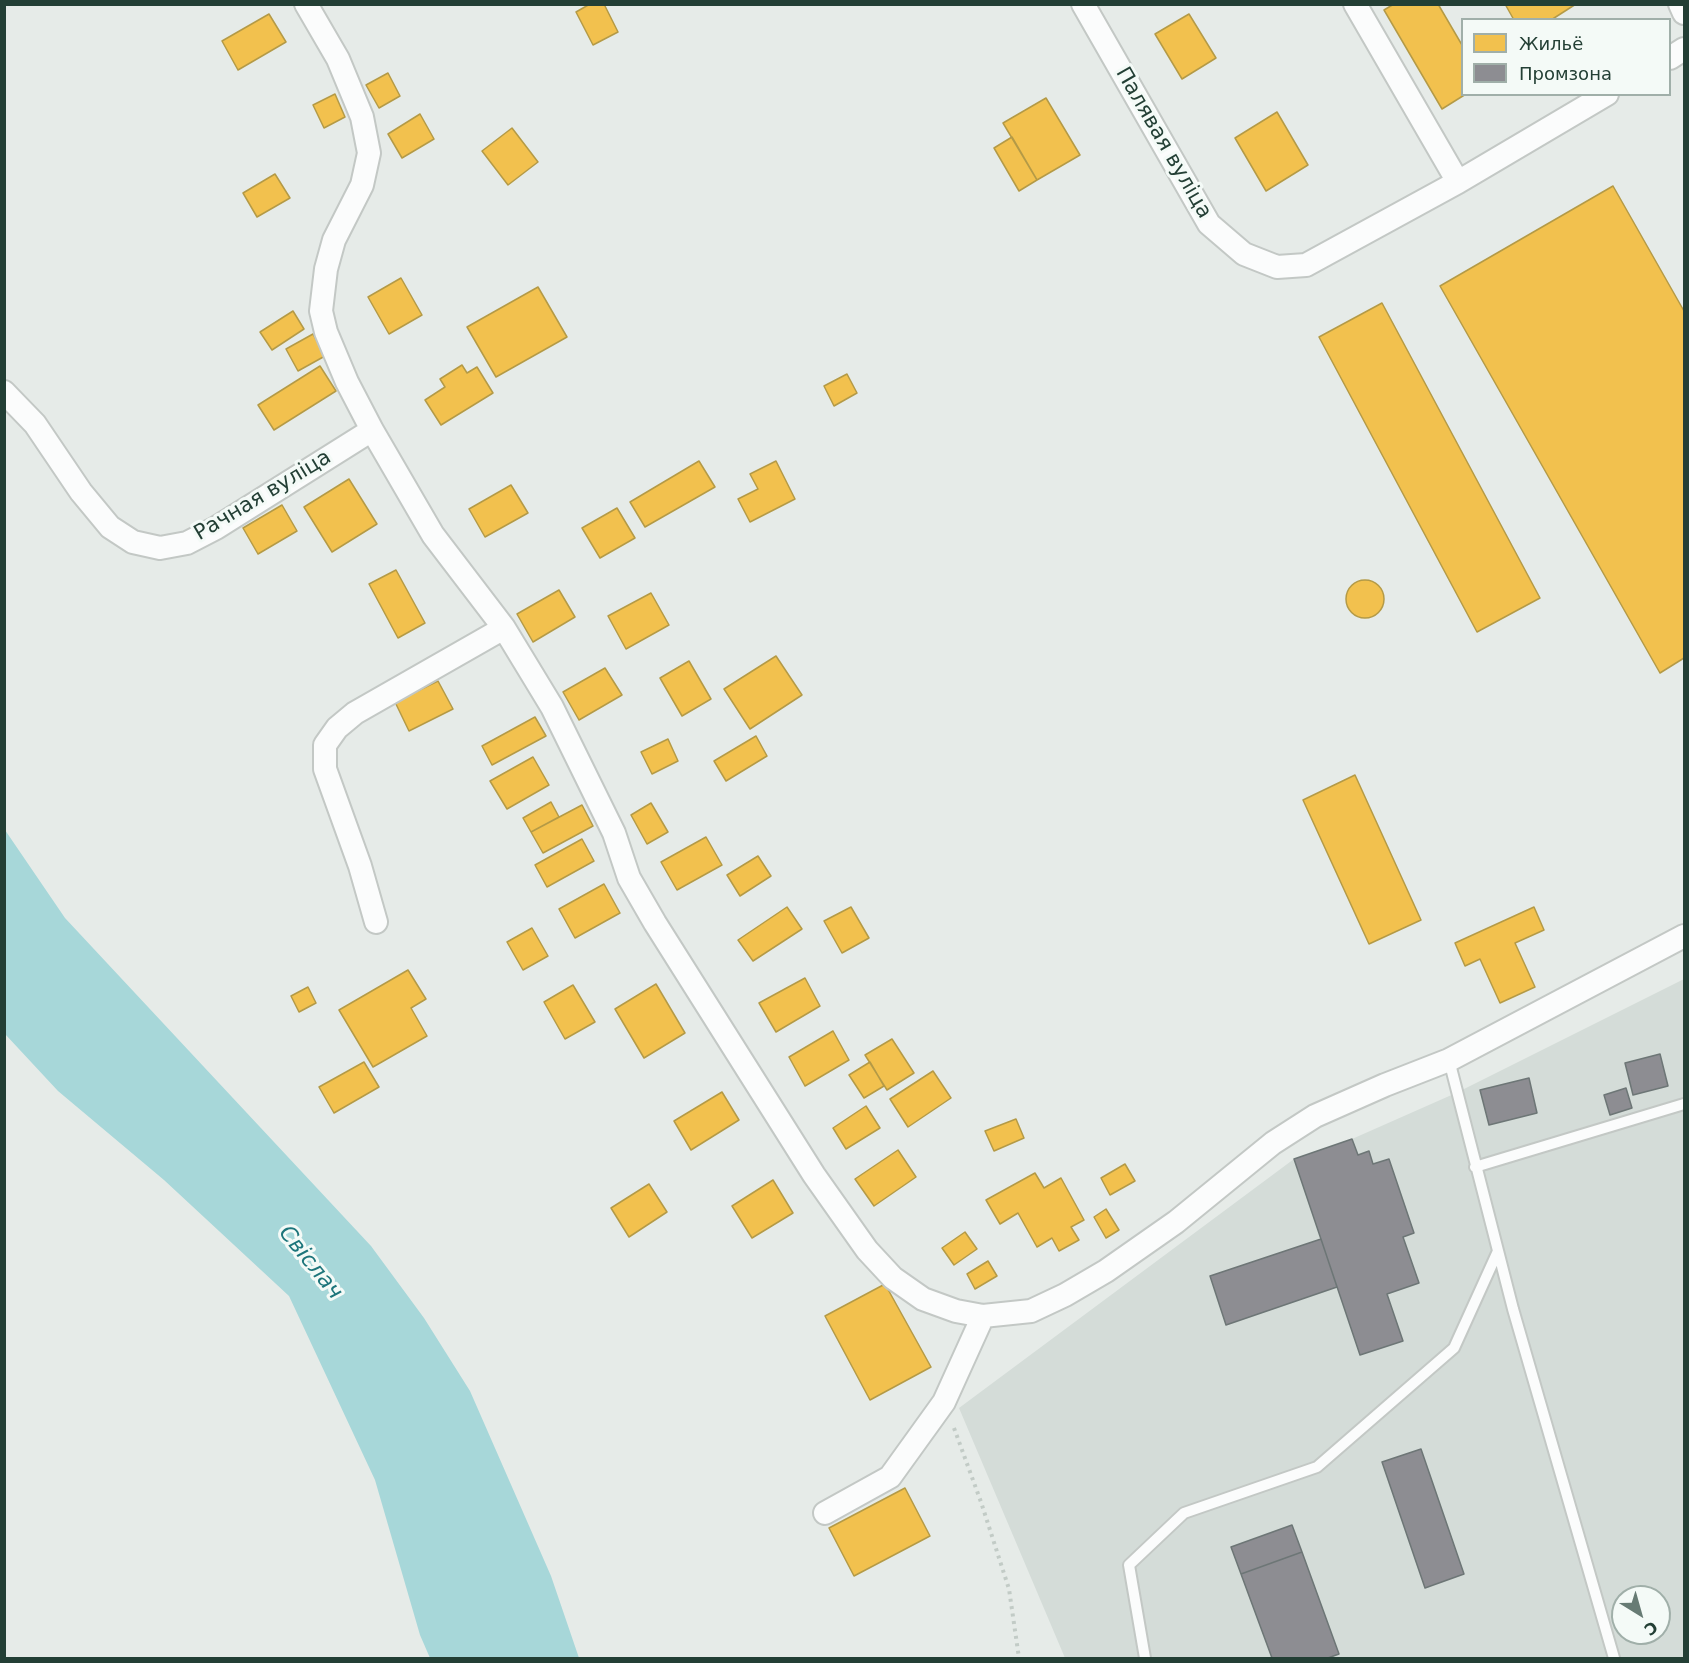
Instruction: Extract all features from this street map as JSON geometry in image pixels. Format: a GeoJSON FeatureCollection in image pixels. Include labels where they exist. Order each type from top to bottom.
{"type":"FeatureCollection","features":[{"type":"Feature","properties":{"kind":"street"},"geometry":{"type":"LineString","coordinates":[[306,4],[338,59],[362,117],[369,153],[362,185],[334,240],[326,269],[321,311],[326,332],[347,382],[433,535],[504,628],[558,718],[614,832],[629,878],[655,922],[814,1175],[867,1250],[893,1278],[923,1299],[956,1311],[983,1316],[1031,1311],[1065,1295],[1106,1271],[1176,1222],[1273,1143],[1316,1116],[1449,1060],[1684,936]]}},
{"type":"Feature","properties":{"kind":"street","name":"Палявая вуліца"},"geometry":{"type":"LineString","coordinates":[[1083,4],[1209,224],[1244,254],[1277,267],[1306,265],[1458,182],[1604,96]]}},
{"type":"Feature","properties":{"kind":"street"},"geometry":{"type":"LineString","coordinates":[[1355,4],[1458,182]]}},
{"type":"Feature","properties":{"kind":"street"},"geometry":{"type":"LineString","coordinates":[[1680,4],[1684,13]]}},
{"type":"Feature","properties":{"kind":"street"},"geometry":{"type":"LineString","coordinates":[[1671,57],[1684,49]]}},
{"type":"Feature","properties":{"kind":"street","name":"Рачная вуліца"},"geometry":{"type":"LineString","coordinates":[[4,392],[35,424],[81,492],[110,527],[133,542],[160,548],[187,543],[216,528],[372,430]]}},
{"type":"Feature","properties":{"kind":"street"},"geometry":{"type":"LineString","coordinates":[[376,922],[360,866],[325,769],[325,745],[337,728],[355,712],[504,628]]}},
{"type":"Feature","properties":{"kind":"street"},"geometry":{"type":"LineString","coordinates":[[825,1513],[890,1477],[944,1402],[983,1316]]}},
{"type":"Feature","properties":{"kind":"lane"},"geometry":{"type":"LineString","coordinates":[[1449,1060],[1498,1251],[1614,1659]]}},
{"type":"Feature","properties":{"kind":"lane"},"geometry":{"type":"LineString","coordinates":[[1475,1167],[1684,1104]]}},
{"type":"Feature","properties":{"kind":"lane"},"geometry":{"type":"LineString","coordinates":[[1145,1659],[1129,1565],[1184,1513],[1317,1467],[1454,1348],[1498,1251]]}},
{"type":"Feature","properties":{"kind":"path"},"geometry":{"type":"LineString","coordinates":[[944,1402],[981,1502],[1009,1589],[1019,1659]]}},
{"type":"Feature","properties":{"kind":"shaded area"},"geometry":{"type":"Polygon","coordinates":[[[1684,979],[1684,1658],[1065,1658],[959,1408],[1294,1159],[1352,1139],[1456,1093],[1684,979]]]}},
{"type":"Feature","properties":{"kind":"water","name":"Свіслач"},"geometry":{"type":"Polygon","coordinates":[[[5,830],[65,918],[371,1246],[424,1318],[470,1391],[551,1576],[579,1658],[430,1658],[420,1635],[375,1480],[289,1296],[164,1180],[58,1091],[5,1034],[5,830]]]}},
{"type":"Feature","properties":{"kind":"building: Жильё"},"geometry":{"type":"Polygon","coordinates":[[[590,4],[604,4],[618,32],[593,45],[576,12],[590,4]]]}},
{"type":"Feature","properties":{"kind":"building: Жильё"},"geometry":{"type":"Polygon","coordinates":[[[1394,4],[1438,4],[1461,43],[1463,96],[1442,109],[1384,10],[1394,4]]]}},
{"type":"Feature","properties":{"kind":"building: Жильё"},"geometry":{"type":"Polygon","coordinates":[[[1505,4],[1576,4],[1554,18],[1513,18],[1505,4]]]}},
{"type":"Feature","properties":{"kind":"building: Жильё"},"geometry":{"type":"Polygon","coordinates":[[[269,14],[286,42],[238,70],[222,41],[269,14]]]}},
{"type":"Feature","properties":{"kind":"building: Жильё"},"geometry":{"type":"Polygon","coordinates":[[[1189,14],[1216,58],[1182,79],[1155,34],[1189,14]]]}},
{"type":"Feature","properties":{"kind":"building: Жильё"},"geometry":{"type":"Polygon","coordinates":[[[388,73],[400,96],[379,108],[366,85],[388,73]]]}},
{"type":"Feature","properties":{"kind":"building: Жильё"},"geometry":{"type":"Polygon","coordinates":[[[335,94],[345,117],[324,128],[313,105],[335,94]]]}},
{"type":"Feature","properties":{"kind":"building: Жильё"},"geometry":{"type":"Polygon","coordinates":[[[1046,98],[1080,155],[1037,180],[1003,123],[1046,98]]]}},
{"type":"Feature","properties":{"kind":"building: Жильё"},"geometry":{"type":"Polygon","coordinates":[[[1277,112],[1308,165],[1266,191],[1235,138],[1277,112]]]}},
{"type":"Feature","properties":{"kind":"building: Жильё"},"geometry":{"type":"Polygon","coordinates":[[[420,114],[434,139],[402,158],[388,134],[420,114]]]}},
{"type":"Feature","properties":{"kind":"building: Жильё"},"geometry":{"type":"Polygon","coordinates":[[[512,128],[538,162],[508,185],[482,151],[512,128]]]}},
{"type":"Feature","properties":{"kind":"building: Жильё"},"geometry":{"type":"Polygon","coordinates":[[[1012,137],[1037,180],[1019,191],[994,148],[1012,137]]]}},
{"type":"Feature","properties":{"kind":"building: Жильё"},"geometry":{"type":"Polygon","coordinates":[[[275,174],[290,198],[257,217],[243,193],[275,174]]]}},
{"type":"Feature","properties":{"kind":"building: Жильё"},"geometry":{"type":"Polygon","coordinates":[[[1613,186],[1684,311],[1684,658],[1660,673],[1440,286],[1613,186]]]}},
{"type":"Feature","properties":{"kind":"building: Жильё"},"geometry":{"type":"Polygon","coordinates":[[[401,278],[422,315],[389,334],[368,297],[401,278]]]}},
{"type":"Feature","properties":{"kind":"building: Жильё"},"geometry":{"type":"Polygon","coordinates":[[[538,287],[567,337],[496,377],[467,327],[538,287]]]}},
{"type":"Feature","properties":{"kind":"building: Жильё"},"geometry":{"type":"Polygon","coordinates":[[[1382,303],[1540,598],[1477,632],[1319,337],[1382,303]]]}},
{"type":"Feature","properties":{"kind":"building: Жильё"},"geometry":{"type":"Polygon","coordinates":[[[293,311],[304,329],[272,350],[260,332],[293,311]]]}},
{"type":"Feature","properties":{"kind":"building: Жильё"},"geometry":{"type":"Polygon","coordinates":[[[313,334],[325,356],[298,371],[286,349],[313,334]]]}},
{"type":"Feature","properties":{"kind":"building: Жильё"},"geometry":{"type":"Polygon","coordinates":[[[462,365],[467,373],[477,367],[493,393],[441,425],[425,400],[445,387],[440,379],[462,365]]]}},
{"type":"Feature","properties":{"kind":"building: Жильё"},"geometry":{"type":"Polygon","coordinates":[[[320,366],[336,391],[274,430],[258,405],[320,366]]]}},
{"type":"Feature","properties":{"kind":"building: Жильё"},"geometry":{"type":"Polygon","coordinates":[[[847,374],[857,393],[834,406],[824,386],[847,374]]]}},
{"type":"Feature","properties":{"kind":"building: Жильё"},"geometry":{"type":"Polygon","coordinates":[[[699,461],[715,487],[645,527],[630,502],[699,461]]]}},
{"type":"Feature","properties":{"kind":"building: Жильё"},"geometry":{"type":"Polygon","coordinates":[[[776,461],[795,499],[750,522],[738,499],[758,489],[750,474],[776,461]]]}},
{"type":"Feature","properties":{"kind":"building: Жильё"},"geometry":{"type":"Polygon","coordinates":[[[349,479],[377,524],[332,552],[304,507],[349,479]]]}},
{"type":"Feature","properties":{"kind":"building: Жильё"},"geometry":{"type":"Polygon","coordinates":[[[511,485],[528,513],[485,537],[469,509],[511,485]]]}},
{"type":"Feature","properties":{"kind":"building: Жильё"},"geometry":{"type":"Polygon","coordinates":[[[282,505],[297,531],[258,554],[243,528],[282,505]]]}},
{"type":"Feature","properties":{"kind":"building: Жильё"},"geometry":{"type":"Polygon","coordinates":[[[617,508],[635,538],[600,558],[582,528],[617,508]]]}},
{"type":"Feature","properties":{"kind":"building: Жильё"},"geometry":{"type":"Polygon","coordinates":[[[396,570],[425,623],[398,638],[369,584],[396,570]]]}},
{"type":"Feature","properties":{"kind":"building: Жильё"},"geometry":{"type":"Polygon","coordinates":[[[1365,580],[1379,585],[1384,599],[1379,613],[1365,618],[1351,613],[1346,599],[1351,585],[1365,580]]]}},
{"type":"Feature","properties":{"kind":"building: Жильё"},"geometry":{"type":"Polygon","coordinates":[[[559,590],[575,617],[533,642],[517,614],[559,590]]]}},
{"type":"Feature","properties":{"kind":"building: Жильё"},"geometry":{"type":"Polygon","coordinates":[[[651,593],[669,625],[626,649],[608,616],[651,593]]]}},
{"type":"Feature","properties":{"kind":"building: Жильё"},"geometry":{"type":"Polygon","coordinates":[[[776,656],[802,695],[750,729],[724,689],[776,656]]]}},
{"type":"Feature","properties":{"kind":"building: Жильё"},"geometry":{"type":"Polygon","coordinates":[[[689,661],[711,699],[682,716],[660,678],[689,661]]]}},
{"type":"Feature","properties":{"kind":"building: Жильё"},"geometry":{"type":"Polygon","coordinates":[[[605,668],[622,695],[579,720],[563,692],[605,668]]]}},
{"type":"Feature","properties":{"kind":"building: Жильё"},"geometry":{"type":"Polygon","coordinates":[[[438,681],[453,709],[409,731],[395,702],[438,681]]]}},
{"type":"Feature","properties":{"kind":"building: Жильё"},"geometry":{"type":"Polygon","coordinates":[[[535,717],[546,736],[492,765],[482,746],[535,717]]]}},
{"type":"Feature","properties":{"kind":"building: Жильё"},"geometry":{"type":"Polygon","coordinates":[[[756,736],[767,756],[726,781],[714,761],[756,736]]]}},
{"type":"Feature","properties":{"kind":"building: Жильё"},"geometry":{"type":"Polygon","coordinates":[[[668,739],[678,761],[652,774],[641,752],[668,739]]]}},
{"type":"Feature","properties":{"kind":"building: Жильё"},"geometry":{"type":"Polygon","coordinates":[[[533,757],[549,785],[507,809],[490,781],[533,757]]]}},
{"type":"Feature","properties":{"kind":"building: Жильё"},"geometry":{"type":"Polygon","coordinates":[[[1355,775],[1421,920],[1369,944],[1303,800],[1355,775]]]}},
{"type":"Feature","properties":{"kind":"building: Жильё"},"geometry":{"type":"Polygon","coordinates":[[[551,802],[559,817],[531,832],[523,818],[551,802]]]}},
{"type":"Feature","properties":{"kind":"building: Жильё"},"geometry":{"type":"Polygon","coordinates":[[[651,803],[668,832],[647,844],[631,815],[651,803]]]}},
{"type":"Feature","properties":{"kind":"building: Жильё"},"geometry":{"type":"Polygon","coordinates":[[[582,805],[593,826],[543,853],[531,832],[582,805]]]}},
{"type":"Feature","properties":{"kind":"building: Жильё"},"geometry":{"type":"Polygon","coordinates":[[[706,837],[722,865],[677,890],[661,862],[706,837]]]}},
{"type":"Feature","properties":{"kind":"building: Жильё"},"geometry":{"type":"Polygon","coordinates":[[[582,839],[594,861],[547,887],[535,865],[582,839]]]}},
{"type":"Feature","properties":{"kind":"building: Жильё"},"geometry":{"type":"Polygon","coordinates":[[[758,856],[771,876],[740,896],[727,875],[758,856]]]}},
{"type":"Feature","properties":{"kind":"building: Жильё"},"geometry":{"type":"Polygon","coordinates":[[[604,884],[620,913],[575,938],[559,909],[604,884]]]}},
{"type":"Feature","properties":{"kind":"building: Жильё"},"geometry":{"type":"Polygon","coordinates":[[[787,907],[802,929],[753,961],[738,940],[787,907]]]}},
{"type":"Feature","properties":{"kind":"building: Жильё"},"geometry":{"type":"Polygon","coordinates":[[[851,907],[869,938],[842,953],[824,921],[851,907]]]}},
{"type":"Feature","properties":{"kind":"building: Жильё"},"geometry":{"type":"Polygon","coordinates":[[[1534,907],[1544,930],[1515,943],[1535,987],[1500,1003],[1480,959],[1465,966],[1455,943],[1534,907]]]}},
{"type":"Feature","properties":{"kind":"building: Жильё"},"geometry":{"type":"Polygon","coordinates":[[[532,928],[548,956],[523,970],[507,942],[532,928]]]}},
{"type":"Feature","properties":{"kind":"building: Жильё"},"geometry":{"type":"Polygon","coordinates":[[[408,970],[426,999],[411,1008],[427,1036],[373,1067],[339,1010],[408,970]]]}},
{"type":"Feature","properties":{"kind":"building: Жильё"},"geometry":{"type":"Polygon","coordinates":[[[805,978],[820,1006],[776,1032],[759,1003],[805,978]]]}},
{"type":"Feature","properties":{"kind":"building: Жильё"},"geometry":{"type":"Polygon","coordinates":[[[656,984],[685,1033],[644,1058],[615,1009],[656,984]]]}},
{"type":"Feature","properties":{"kind":"building: Жильё"},"geometry":{"type":"Polygon","coordinates":[[[573,985],[595,1022],[565,1039],[544,1002],[573,985]]]}},
{"type":"Feature","properties":{"kind":"building: Жильё"},"geometry":{"type":"Polygon","coordinates":[[[308,987],[316,1003],[299,1012],[291,996],[308,987]]]}},
{"type":"Feature","properties":{"kind":"building: Жильё"},"geometry":{"type":"Polygon","coordinates":[[[833,1031],[849,1060],[805,1086],[789,1057],[833,1031]]]}},
{"type":"Feature","properties":{"kind":"building: Жильё"},"geometry":{"type":"Polygon","coordinates":[[[892,1039],[914,1073],[887,1090],[865,1055],[892,1039]]]}},
{"type":"Feature","properties":{"kind":"building: Жильё"},"geometry":{"type":"Polygon","coordinates":[[[364,1062],[379,1087],[334,1113],[319,1087],[364,1062]]]}},
{"type":"Feature","properties":{"kind":"building: Жильё"},"geometry":{"type":"Polygon","coordinates":[[[870,1062],[884,1086],[864,1098],[849,1075],[870,1062]]]}},
{"type":"Feature","properties":{"kind":"building: Жильё"},"geometry":{"type":"Polygon","coordinates":[[[933,1071],[951,1098],[908,1127],[890,1099],[933,1071]]]}},
{"type":"Feature","properties":{"kind":"building: Жильё"},"geometry":{"type":"Polygon","coordinates":[[[722,1092],[739,1120],[691,1150],[674,1121],[722,1092]]]}},
{"type":"Feature","properties":{"kind":"building: Жильё"},"geometry":{"type":"Polygon","coordinates":[[[866,1106],[880,1128],[846,1149],[833,1128],[866,1106]]]}},
{"type":"Feature","properties":{"kind":"building: Жильё"},"geometry":{"type":"Polygon","coordinates":[[[1016,1119],[1024,1138],[994,1151],[985,1131],[1016,1119]]]}},
{"type":"Feature","properties":{"kind":"building: Жильё"},"geometry":{"type":"Polygon","coordinates":[[[898,1150],[916,1177],[874,1206],[855,1179],[898,1150]]]}},
{"type":"Feature","properties":{"kind":"building: Жильё"},"geometry":{"type":"Polygon","coordinates":[[[1125,1164],[1135,1181],[1110,1195],[1101,1178],[1125,1164]]]}},
{"type":"Feature","properties":{"kind":"building: Жильё"},"geometry":{"type":"Polygon","coordinates":[[[1035,1173],[1044,1188],[1061,1178],[1084,1220],[1071,1227],[1079,1240],[1059,1251],[1052,1238],[1037,1247],[1018,1213],[1000,1224],[986,1200],[1035,1173]]]}},
{"type":"Feature","properties":{"kind":"building: Жильё"},"geometry":{"type":"Polygon","coordinates":[[[773,1180],[793,1213],[752,1238],[732,1206],[773,1180]]]}},
{"type":"Feature","properties":{"kind":"building: Жильё"},"geometry":{"type":"Polygon","coordinates":[[[649,1184],[667,1212],[629,1237],[611,1208],[649,1184]]]}},
{"type":"Feature","properties":{"kind":"building: Жильё"},"geometry":{"type":"Polygon","coordinates":[[[1106,1209],[1119,1230],[1106,1238],[1094,1217],[1106,1209]]]}},
{"type":"Feature","properties":{"kind":"building: Жильё"},"geometry":{"type":"Polygon","coordinates":[[[965,1232],[977,1249],[954,1265],[942,1248],[965,1232]]]}},
{"type":"Feature","properties":{"kind":"building: Жильё"},"geometry":{"type":"Polygon","coordinates":[[[988,1261],[997,1276],[975,1289],[967,1274],[988,1261]]]}},
{"type":"Feature","properties":{"kind":"building: Жильё"},"geometry":{"type":"Polygon","coordinates":[[[885,1284],[931,1367],[870,1400],[825,1316],[885,1284]]]}},
{"type":"Feature","properties":{"kind":"building: Жильё"},"geometry":{"type":"Polygon","coordinates":[[[905,1488],[930,1536],[854,1576],[829,1528],[905,1488]]]}},
{"type":"Feature","properties":{"kind":"building: Промзона"},"geometry":{"type":"Polygon","coordinates":[[[1660,1054],[1668,1086],[1633,1095],[1625,1063],[1660,1054]]]}},
{"type":"Feature","properties":{"kind":"building: Промзона"},"geometry":{"type":"Polygon","coordinates":[[[1529,1078],[1537,1113],[1489,1125],[1480,1090],[1529,1078]]]}},
{"type":"Feature","properties":{"kind":"building: Промзона"},"geometry":{"type":"Polygon","coordinates":[[[1626,1088],[1632,1108],[1610,1115],[1604,1095],[1626,1088]]]}},
{"type":"Feature","properties":{"kind":"building: Промзона"},"geometry":{"type":"Polygon","coordinates":[[[1352,1139],[1358,1155],[1369,1151],[1373,1164],[1389,1159],[1414,1233],[1403,1237],[1419,1283],[1387,1294],[1403,1341],[1360,1355],[1294,1159],[1352,1139]]]}},
{"type":"Feature","properties":{"kind":"building: Промзона"},"geometry":{"type":"Polygon","coordinates":[[[1321,1239],[1337,1287],[1226,1325],[1210,1276],[1321,1239]]]}},
{"type":"Feature","properties":{"kind":"building: Промзона"},"geometry":{"type":"Polygon","coordinates":[[[1421,1449],[1464,1574],[1425,1588],[1382,1462],[1421,1449]]]}},
{"type":"Feature","properties":{"kind":"building: Промзона"},"geometry":{"type":"Polygon","coordinates":[[[1292,1525],[1302,1552],[1241,1574],[1231,1547],[1292,1525]]]}},
{"type":"Feature","properties":{"kind":"building: Промзона"},"geometry":{"type":"Polygon","coordinates":[[[1302,1552],[1339,1654],[1328,1658],[1272,1658],[1241,1574],[1302,1552]]]}}]}
